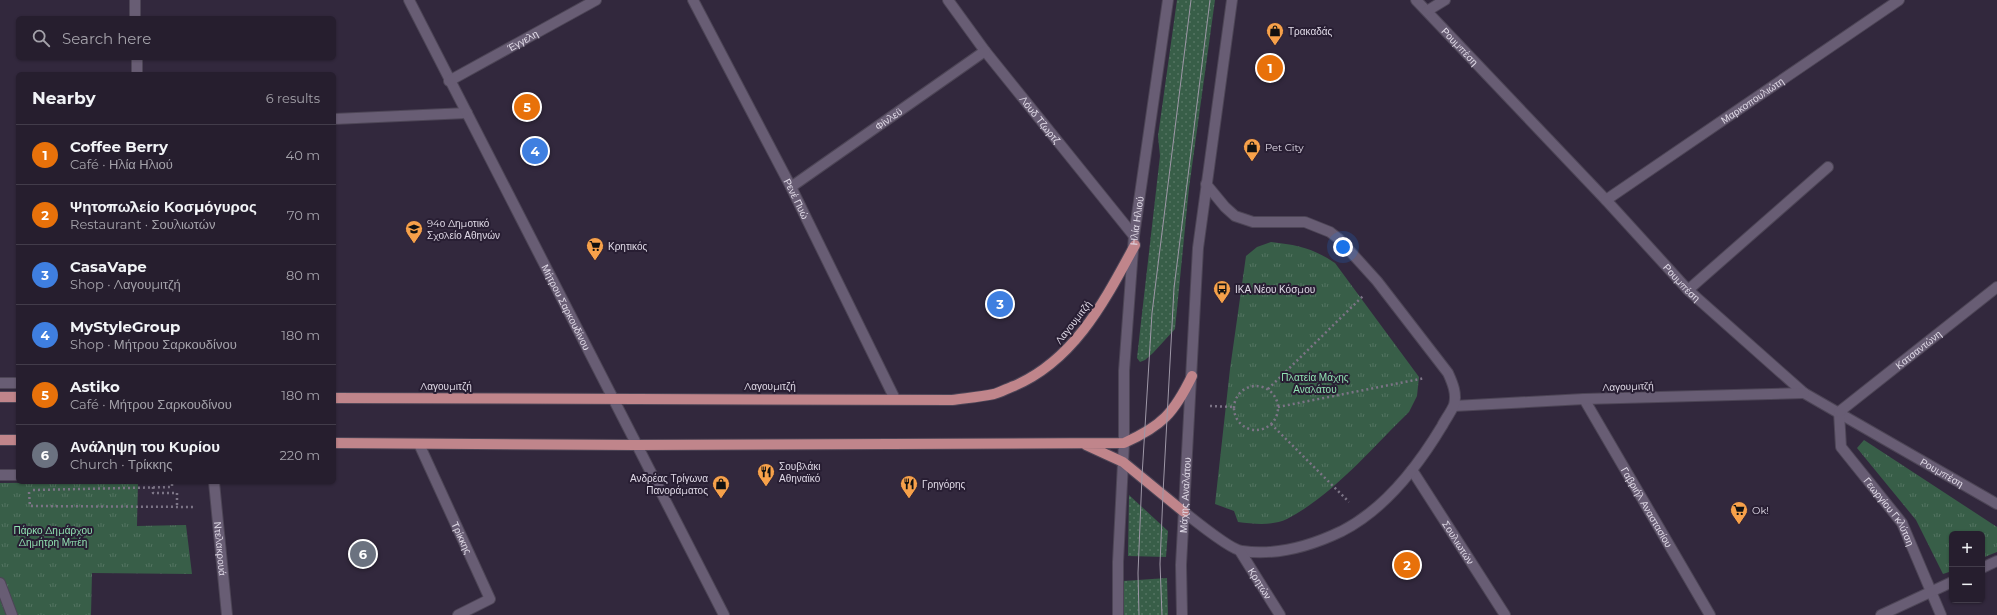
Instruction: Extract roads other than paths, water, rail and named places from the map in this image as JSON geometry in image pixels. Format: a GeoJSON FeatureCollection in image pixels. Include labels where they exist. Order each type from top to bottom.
{"type":"FeatureCollection","features":[{"type":"Feature","properties":{"kind":"main road","name":"Λαγουμιτζή"},"geometry":{"type":"LineString","coordinates":[[336,398],[895,398],[952,400],[995,394],[1032,378],[1059,358],[1086,327],[1110,291],[1135,240]]}},
{"type":"Feature","properties":{"kind":"main road"},"geometry":{"type":"LineString","coordinates":[[336,443],[636,445],[1124,443],[1144,434],[1166,417],[1179,402],[1192,376]]}},
{"type":"Feature","properties":{"kind":"main road"},"geometry":{"type":"LineString","coordinates":[[0,397],[16,397]]}},
{"type":"Feature","properties":{"kind":"main road"},"geometry":{"type":"LineString","coordinates":[[0,440],[16,440]]}},
{"type":"Feature","properties":{"kind":"main road"},"geometry":{"type":"LineString","coordinates":[[1082,444],[1123,462],[1184,512]]}},
{"type":"Feature","properties":{"kind":"street"},"geometry":{"type":"LineString","coordinates":[[135,0],[136,16]]}},
{"type":"Feature","properties":{"kind":"street","name":"Μήτρου Σαρκουδίνου"},"geometry":{"type":"LineString","coordinates":[[409,0],[449,81],[614,398],[636,445],[724,615]]}},
{"type":"Feature","properties":{"kind":"street","name":"Έγγελη"},"geometry":{"type":"LineString","coordinates":[[449,81],[596,0]]}},
{"type":"Feature","properties":{"kind":"street","name":"Ρενέ Πυώ"},"geometry":{"type":"LineString","coordinates":[[694,0],[792,187],[895,398]]}},
{"type":"Feature","properties":{"kind":"street","name":"Λόυδ Τζωρτζ"},"geometry":{"type":"LineString","coordinates":[[948,0],[985,51],[1135,240]]}},
{"type":"Feature","properties":{"kind":"street","name":"Ηλία Ηλιού"},"geometry":{"type":"LineString","coordinates":[[1124,443],[1124,372],[1135,240],[1168,0]]}},
{"type":"Feature","properties":{"kind":"street"},"geometry":{"type":"LineString","coordinates":[[1192,376],[1198,248],[1232,0]]}},
{"type":"Feature","properties":{"kind":"street","name":"Ρουμπέση"},"geometry":{"type":"LineString","coordinates":[[1416,0],[1606,200],[1688,290],[1804,393],[1997,504]]}},
{"type":"Feature","properties":{"kind":"street"},"geometry":{"type":"LineString","coordinates":[[1427,12],[1445,0]]}},
{"type":"Feature","properties":{"kind":"street","name":"Μαρκοπουλιώτη"},"geometry":{"type":"LineString","coordinates":[[1606,200],[1899,0]]}},
{"type":"Feature","properties":{"kind":"street","name":"Φίνλεϋ"},"geometry":{"type":"LineString","coordinates":[[792,187],[985,51]]}},
{"type":"Feature","properties":{"kind":"street"},"geometry":{"type":"LineString","coordinates":[[137,60],[137,72]]}},
{"type":"Feature","properties":{"kind":"street"},"geometry":{"type":"LineString","coordinates":[[336,119],[467,113]]}},
{"type":"Feature","properties":{"kind":"street"},"geometry":{"type":"LineString","coordinates":[[1688,290],[1828,167]]}},
{"type":"Feature","properties":{"kind":"street"},"geometry":{"type":"LineString","coordinates":[[1184,512],[1240,551],[1275,552],[1311,544],[1343,530],[1363,517],[1387,497],[1412,470],[1429,447],[1454,406],[1455,388],[1448,373],[1377,281],[1339,239],[1330,232],[1305,222],[1253,222],[1235,216],[1225,207],[1206,184]]}},
{"type":"Feature","properties":{"kind":"street","name":"Κατσαντώνη"},"geometry":{"type":"LineString","coordinates":[[1839,412],[1997,287]]}},
{"type":"Feature","properties":{"kind":"street","name":"Μάχης Αναλάτου"},"geometry":{"type":"LineString","coordinates":[[1182,615],[1181,565],[1192,376]]}},
{"type":"Feature","properties":{"kind":"street"},"geometry":{"type":"LineString","coordinates":[[0,383],[16,383]]}},
{"type":"Feature","properties":{"kind":"street","name":"Λαγουμιτζή"},"geometry":{"type":"LineString","coordinates":[[1454,406],[1584,399],[1804,393]]}},
{"type":"Feature","properties":{"kind":"street","name":"Γαβριήλ Αναστασίου"},"geometry":{"type":"LineString","coordinates":[[1584,399],[1710,615]]}},
{"type":"Feature","properties":{"kind":"street","name":"Γεωργίου Γκλύτση"},"geometry":{"type":"LineString","coordinates":[[1839,412],[1841,447],[1902,523],[1941,615]]}},
{"type":"Feature","properties":{"kind":"street"},"geometry":{"type":"LineString","coordinates":[[1118,615],[1118,562],[1124,443]]}},
{"type":"Feature","properties":{"kind":"street","name":"Τρίκκης"},"geometry":{"type":"LineString","coordinates":[[419,444],[490,599],[458,615]]}},
{"type":"Feature","properties":{"kind":"street","name":"Σουλιωτών"},"geometry":{"type":"LineString","coordinates":[[1412,470],[1505,615]]}},
{"type":"Feature","properties":{"kind":"street"},"geometry":{"type":"LineString","coordinates":[[0,475],[16,475]]}},
{"type":"Feature","properties":{"kind":"street","name":"Ντελακρουά"},"geometry":{"type":"LineString","coordinates":[[214,484],[227,615]]}},
{"type":"Feature","properties":{"kind":"street","name":"Κρητών"},"geometry":{"type":"LineString","coordinates":[[1240,551],[1280,615]]}},
{"type":"Feature","properties":{"kind":"street"},"geometry":{"type":"LineString","coordinates":[[1984,567],[1997,561]]}},
{"type":"Feature","properties":{"kind":"street"},"geometry":{"type":"LineString","coordinates":[[0,583],[3,600],[12,615]]}},
{"type":"Feature","properties":{"kind":"street"},"geometry":{"type":"LineString","coordinates":[[1881,615],[1949,583]]}},
{"type":"Feature","properties":{"kind":"tram line"},"geometry":{"type":"LineString","coordinates":[[1139,615],[1138,573],[1142,476],[1152,313],[1191,0]]}},
{"type":"Feature","properties":{"kind":"tram line"},"geometry":{"type":"LineString","coordinates":[[1162,615],[1160,564],[1174,288],[1210,0]]}},
{"type":"Feature","properties":{"kind":"place","name":"Τρακαδάς"},"geometry":{"type":"Point","coordinates":[1275,46]}},
{"type":"Feature","properties":{"kind":"place","name":"Coffee Berry"},"geometry":{"type":"Point","coordinates":[1270,68]}},
{"type":"Feature","properties":{"kind":"place","name":"Astiko"},"geometry":{"type":"Point","coordinates":[527,107]}},
{"type":"Feature","properties":{"kind":"place","name":"MyStyleGroup"},"geometry":{"type":"Point","coordinates":[535,151]}},
{"type":"Feature","properties":{"kind":"place","name":"Pet City"},"geometry":{"type":"Point","coordinates":[1252,162]}},
{"type":"Feature","properties":{"kind":"place","name":"94ο Δημοτικό Σχολείο Αθηνών"},"geometry":{"type":"Point","coordinates":[414,244]}},
{"type":"Feature","properties":{"kind":"place","name":"Κρητικός"},"geometry":{"type":"Point","coordinates":[595,261]}},
{"type":"Feature","properties":{"kind":"place","name":"CasaVape"},"geometry":{"type":"Point","coordinates":[1000,304]}},
{"type":"Feature","properties":{"kind":"place","name":"ΙΚΑ Νέου Κόσμου"},"geometry":{"type":"Point","coordinates":[1222,304]}},
{"type":"Feature","properties":{"kind":"place","name":"Σουβλάκι Αθηναϊκό"},"geometry":{"type":"Point","coordinates":[766,487]}},
{"type":"Feature","properties":{"kind":"place","name":"Ανδρέας Τρίγωνα Πανοράματος"},"geometry":{"type":"Point","coordinates":[721,499]}},
{"type":"Feature","properties":{"kind":"place","name":"Γρηγόρης"},"geometry":{"type":"Point","coordinates":[909,499]}},
{"type":"Feature","properties":{"kind":"place","name":"Ok!"},"geometry":{"type":"Point","coordinates":[1739,525]}},
{"type":"Feature","properties":{"kind":"place","name":"Ανάληψη του Κυρίου"},"geometry":{"type":"Point","coordinates":[363,554]}},
{"type":"Feature","properties":{"kind":"place","name":"Ψητοπωλείο Κοσμόγυρος"},"geometry":{"type":"Point","coordinates":[1407,565]}},
{"type":"Feature","properties":{"kind":"park label","name":"Πλατεία Μάχης Αναλάτου"},"geometry":{"type":"Point","coordinates":[1315,382]}},
{"type":"Feature","properties":{"kind":"park label","name":"Πάρκο Δημάρχου Δημήτρη Μπέη"},"geometry":{"type":"Point","coordinates":[53,536]}}]}
